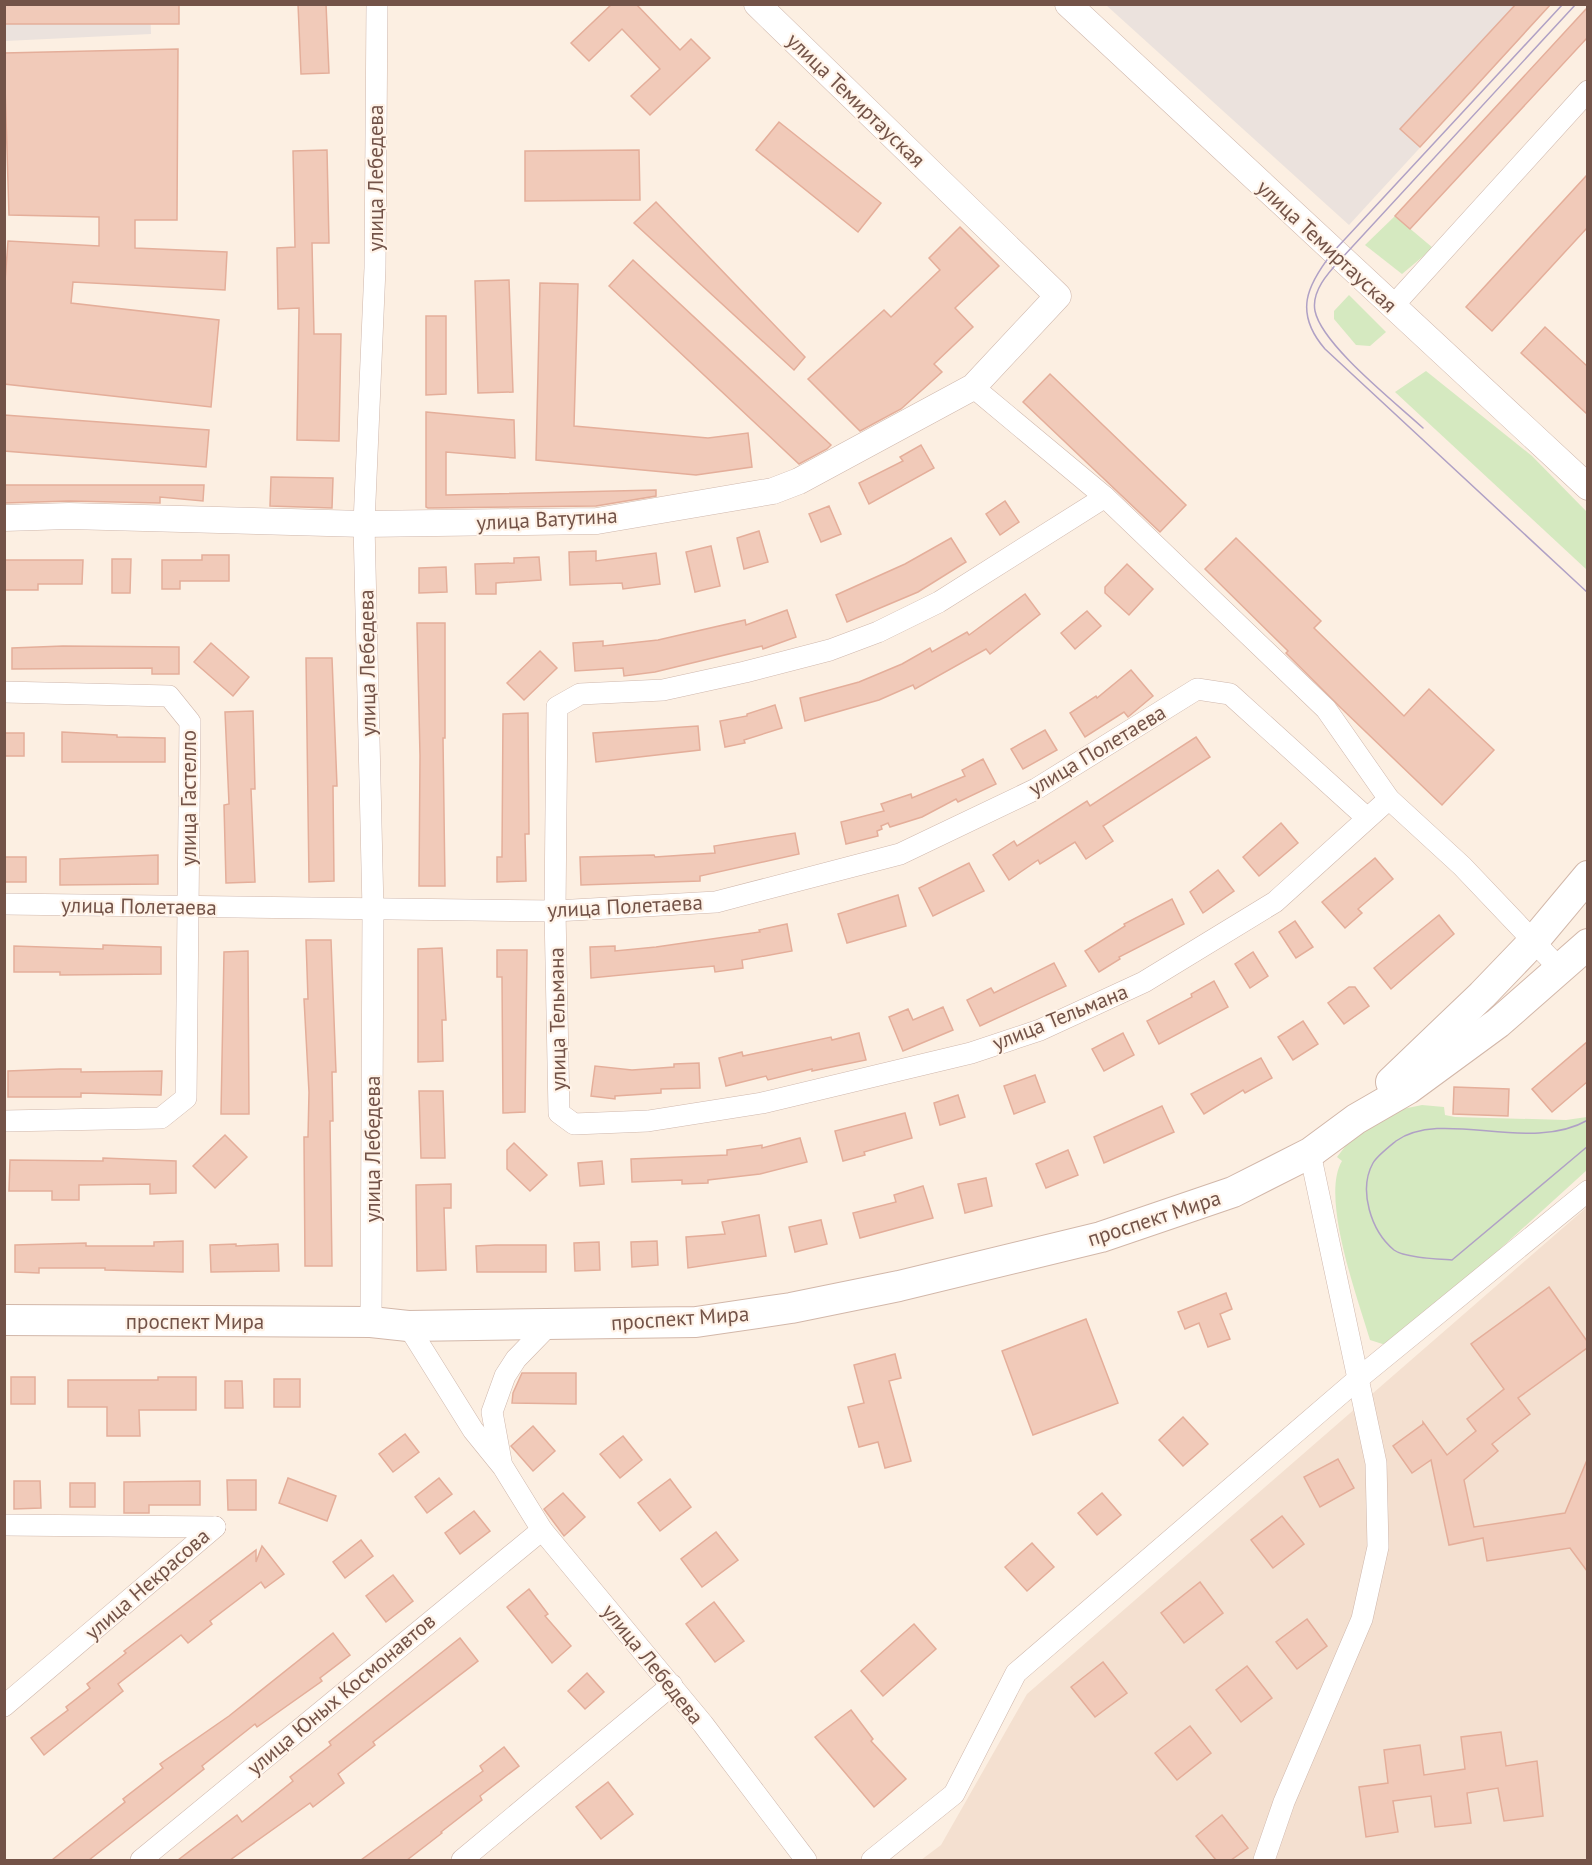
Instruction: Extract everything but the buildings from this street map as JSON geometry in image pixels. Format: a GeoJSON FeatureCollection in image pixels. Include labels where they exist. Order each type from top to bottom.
{"type":"FeatureCollection","features":[{"type":"Feature","properties":{"kind":"main road","name":"проспект Мира"},"geometry":{"type":"LineString","coordinates":[[1356,1119],[1533,942],[1587,876]]}},
{"type":"Feature","properties":{"kind":"main road","name":"проспект Мира"},"geometry":{"type":"LineString","coordinates":[[4,1320],[371,1322],[408,1326],[696,1322],[791,1308],[899,1286],[1101,1237],[1233,1192],[1310,1153],[1356,1119],[1408,1089],[1498,1023],[1587,944]]}},
{"type":"Feature","properties":{"kind":"street","name":"улица Лебедева"},"geometry":{"type":"LineString","coordinates":[[371,1322],[373,910],[364,524],[375,267],[377,4]]}},
{"type":"Feature","properties":{"kind":"street","name":"улица Темиртауская"},"geometry":{"type":"LineString","coordinates":[[757,4],[1058,296]]}},
{"type":"Feature","properties":{"kind":"street","name":"улица Темиртауская"},"geometry":{"type":"LineString","coordinates":[[1068,4],[1587,487]]}},
{"type":"Feature","properties":{"kind":"street"},"geometry":{"type":"LineString","coordinates":[[1392,307],[1587,91]]}},
{"type":"Feature","properties":{"kind":"street","name":"улица Ватутина"},"geometry":{"type":"LineString","coordinates":[[4,518],[69,516],[364,524],[597,521],[773,491],[799,481],[973,387],[1058,296]]}},
{"type":"Feature","properties":{"kind":"street"},"geometry":{"type":"LineString","coordinates":[[973,387],[1105,497],[1326,709],[1389,799],[1462,866],[1559,968]]}},
{"type":"Feature","properties":{"kind":"street","name":"улица Тельмана"},"geometry":{"type":"LineString","coordinates":[[1105,497],[939,602],[878,632],[830,650],[745,672],[663,690],[580,694],[557,707],[555,911],[559,1113],[574,1124],[648,1121],[762,1103],[971,1053],[1040,1030],[1144,982],[1275,902],[1389,799]]}},
{"type":"Feature","properties":{"kind":"street","name":"улица Полетаева"},"geometry":{"type":"LineString","coordinates":[[4,904],[555,911],[716,902],[900,854],[1036,789],[1197,689],[1230,694],[1367,818]]}},
{"type":"Feature","properties":{"kind":"street","name":"улица Гастелло"},"geometry":{"type":"LineString","coordinates":[[4,692],[169,696],[190,722],[186,1098],[161,1118],[4,1121]]}},
{"type":"Feature","properties":{"kind":"street"},"geometry":{"type":"LineString","coordinates":[[1264,1860],[1284,1802],[1362,1619],[1378,1546],[1376,1463],[1310,1153]]}},
{"type":"Feature","properties":{"kind":"street"},"geometry":{"type":"LineString","coordinates":[[872,1860],[954,1794],[1016,1673],[1359,1378],[1587,1191]]}},
{"type":"Feature","properties":{"kind":"street","name":"улица Лебедева"},"geometry":{"type":"LineString","coordinates":[[503,1467],[492,1412],[506,1376],[516,1359],[549,1325]]}},
{"type":"Feature","properties":{"kind":"street","name":"улица Лебедева"},"geometry":{"type":"LineString","coordinates":[[408,1326],[474,1430],[503,1467],[542,1530],[672,1685],[806,1860]]}},
{"type":"Feature","properties":{"kind":"street","name":"улица Некрасова"},"geometry":{"type":"LineString","coordinates":[[4,1525],[215,1527],[4,1706]]}},
{"type":"Feature","properties":{"kind":"street","name":"улица Юных Космонавтов"},"geometry":{"type":"LineString","coordinates":[[141,1860],[542,1530]]}},
{"type":"Feature","properties":{"kind":"street"},"geometry":{"type":"LineString","coordinates":[[462,1860],[672,1685]]}},
{"type":"Feature","properties":{"kind":"shaded area"},"geometry":{"type":"Polygon","coordinates":[[[4,5],[150,5],[151,34],[5,41],[4,5]]]}},
{"type":"Feature","properties":{"kind":"shaded area"},"geometry":{"type":"Polygon","coordinates":[[[1106,5],[1551,5],[1349,225],[1106,5]]]}},
{"type":"Feature","properties":{"kind":"shaded area"},"geometry":{"type":"Polygon","coordinates":[[[1587,1207],[1587,1860],[921,1860],[941,1845],[1027,1694],[1587,1207]]]}},
{"type":"Feature","properties":{"kind":"green space"},"geometry":{"type":"Polygon","coordinates":[[[1395,216],[1433,248],[1402,274],[1365,245],[1395,216]]]}},
{"type":"Feature","properties":{"kind":"green space"},"geometry":{"type":"Polygon","coordinates":[[[1349,295],[1386,332],[1370,346],[1356,345],[1334,319],[1334,311],[1349,295]]]}},
{"type":"Feature","properties":{"kind":"green space"},"geometry":{"type":"Polygon","coordinates":[[[1426,371],[1532,456],[1587,512],[1587,570],[1395,392],[1426,371]]]}},
{"type":"Feature","properties":{"kind":"green space"},"geometry":{"type":"Polygon","coordinates":[[[1422,1105],[1444,1107],[1445,1115],[1455,1117],[1566,1120],[1587,1117],[1587,1170],[1392,1347],[1370,1340],[1350,1275],[1343,1249],[1335,1198],[1336,1177],[1342,1161],[1337,1157],[1358,1130],[1398,1110],[1422,1105]]]}},
{"type":"Feature","properties":{"kind":"tram line"},"geometry":{"type":"LineString","coordinates":[[1563,4],[1333,252],[1310,288],[1307,311],[1315,336],[1325,349],[1588,593]]}},
{"type":"Feature","properties":{"kind":"tram line"},"geometry":{"type":"LineString","coordinates":[[1423,428],[1362,373],[1331,340],[1315,311],[1314,304],[1318,289],[1336,264],[1576,4]]}},
{"type":"Feature","properties":{"kind":"tram line"},"geometry":{"type":"LineString","coordinates":[[1588,1120],[1565,1129],[1540,1133],[1462,1129],[1415,1132],[1396,1141],[1373,1163],[1367,1185],[1369,1210],[1379,1232],[1394,1250],[1430,1259],[1452,1260],[1588,1146]]}}]}
